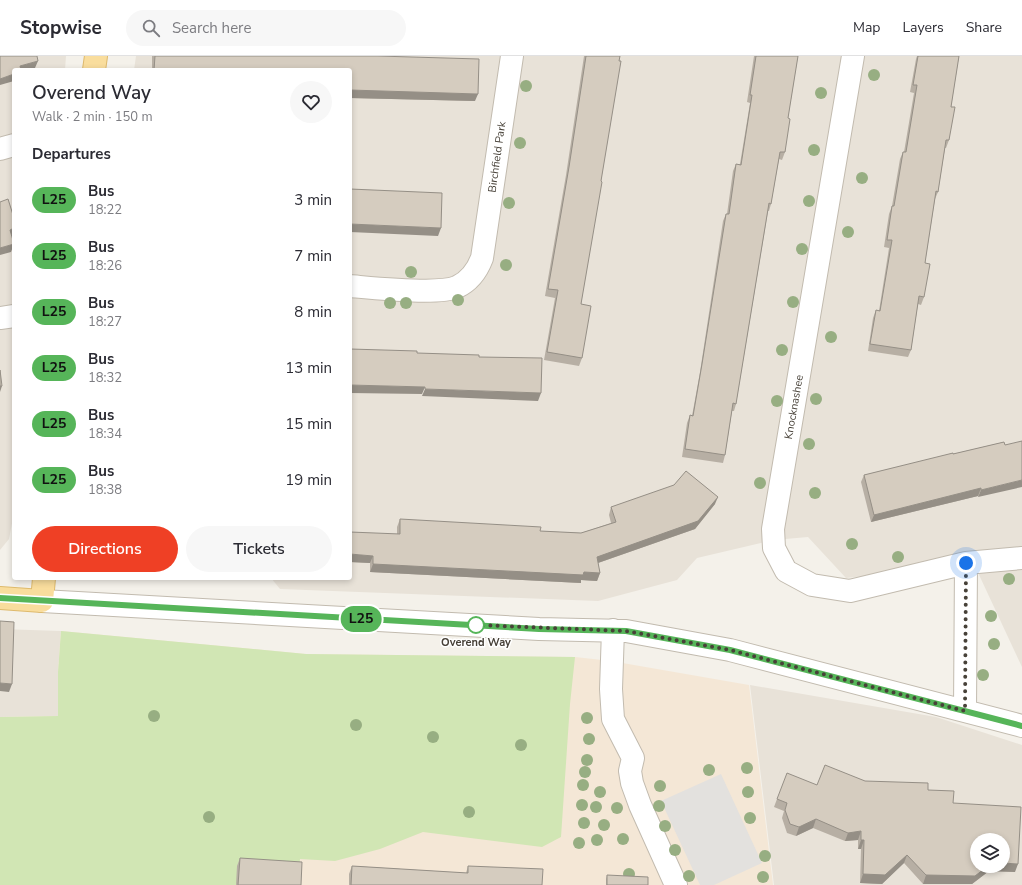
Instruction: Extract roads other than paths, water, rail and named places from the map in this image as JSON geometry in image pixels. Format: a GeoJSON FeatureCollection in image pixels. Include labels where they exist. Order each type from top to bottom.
{"type":"FeatureCollection","features":[{"type":"Feature","properties":{"kind":"main road"},"geometry":{"type":"LineString","coordinates":[[94,68],[96,56]]}},
{"type":"Feature","properties":{"kind":"main road"},"geometry":{"type":"LineString","coordinates":[[0,598],[42,600],[44,580]]}},
{"type":"Feature","properties":{"kind":"street","name":"Birchfield Park"},"geometry":{"type":"LineString","coordinates":[[352,286],[441,291],[456,287],[477,272],[482,258],[512,56]]}},
{"type":"Feature","properties":{"kind":"street","name":"Knocknashee"},"geometry":{"type":"LineString","coordinates":[[853,56],[773,529],[774,548],[786,571],[812,585],[850,591],[966,563],[1022,558]]}},
{"type":"Feature","properties":{"kind":"street"},"geometry":{"type":"LineString","coordinates":[[0,149],[12,146]]}},
{"type":"Feature","properties":{"kind":"street"},"geometry":{"type":"LineString","coordinates":[[0,318],[12,316]]}},
{"type":"Feature","properties":{"kind":"street"},"geometry":{"type":"LineString","coordinates":[[965,711],[966,563]]}},
{"type":"Feature","properties":{"kind":"street"},"geometry":{"type":"LineString","coordinates":[[42,600],[539,629],[613,630],[730,650],[1022,726]]}},
{"type":"Feature","properties":{"kind":"street"},"geometry":{"type":"LineString","coordinates":[[613,630],[611,689],[613,719],[633,758],[630,771],[632,783],[640,805],[676,885]]}},
{"type":"Feature","properties":{"kind":"place","name":"Overend Way"},"geometry":{"type":"Point","coordinates":[476,625]}}]}
